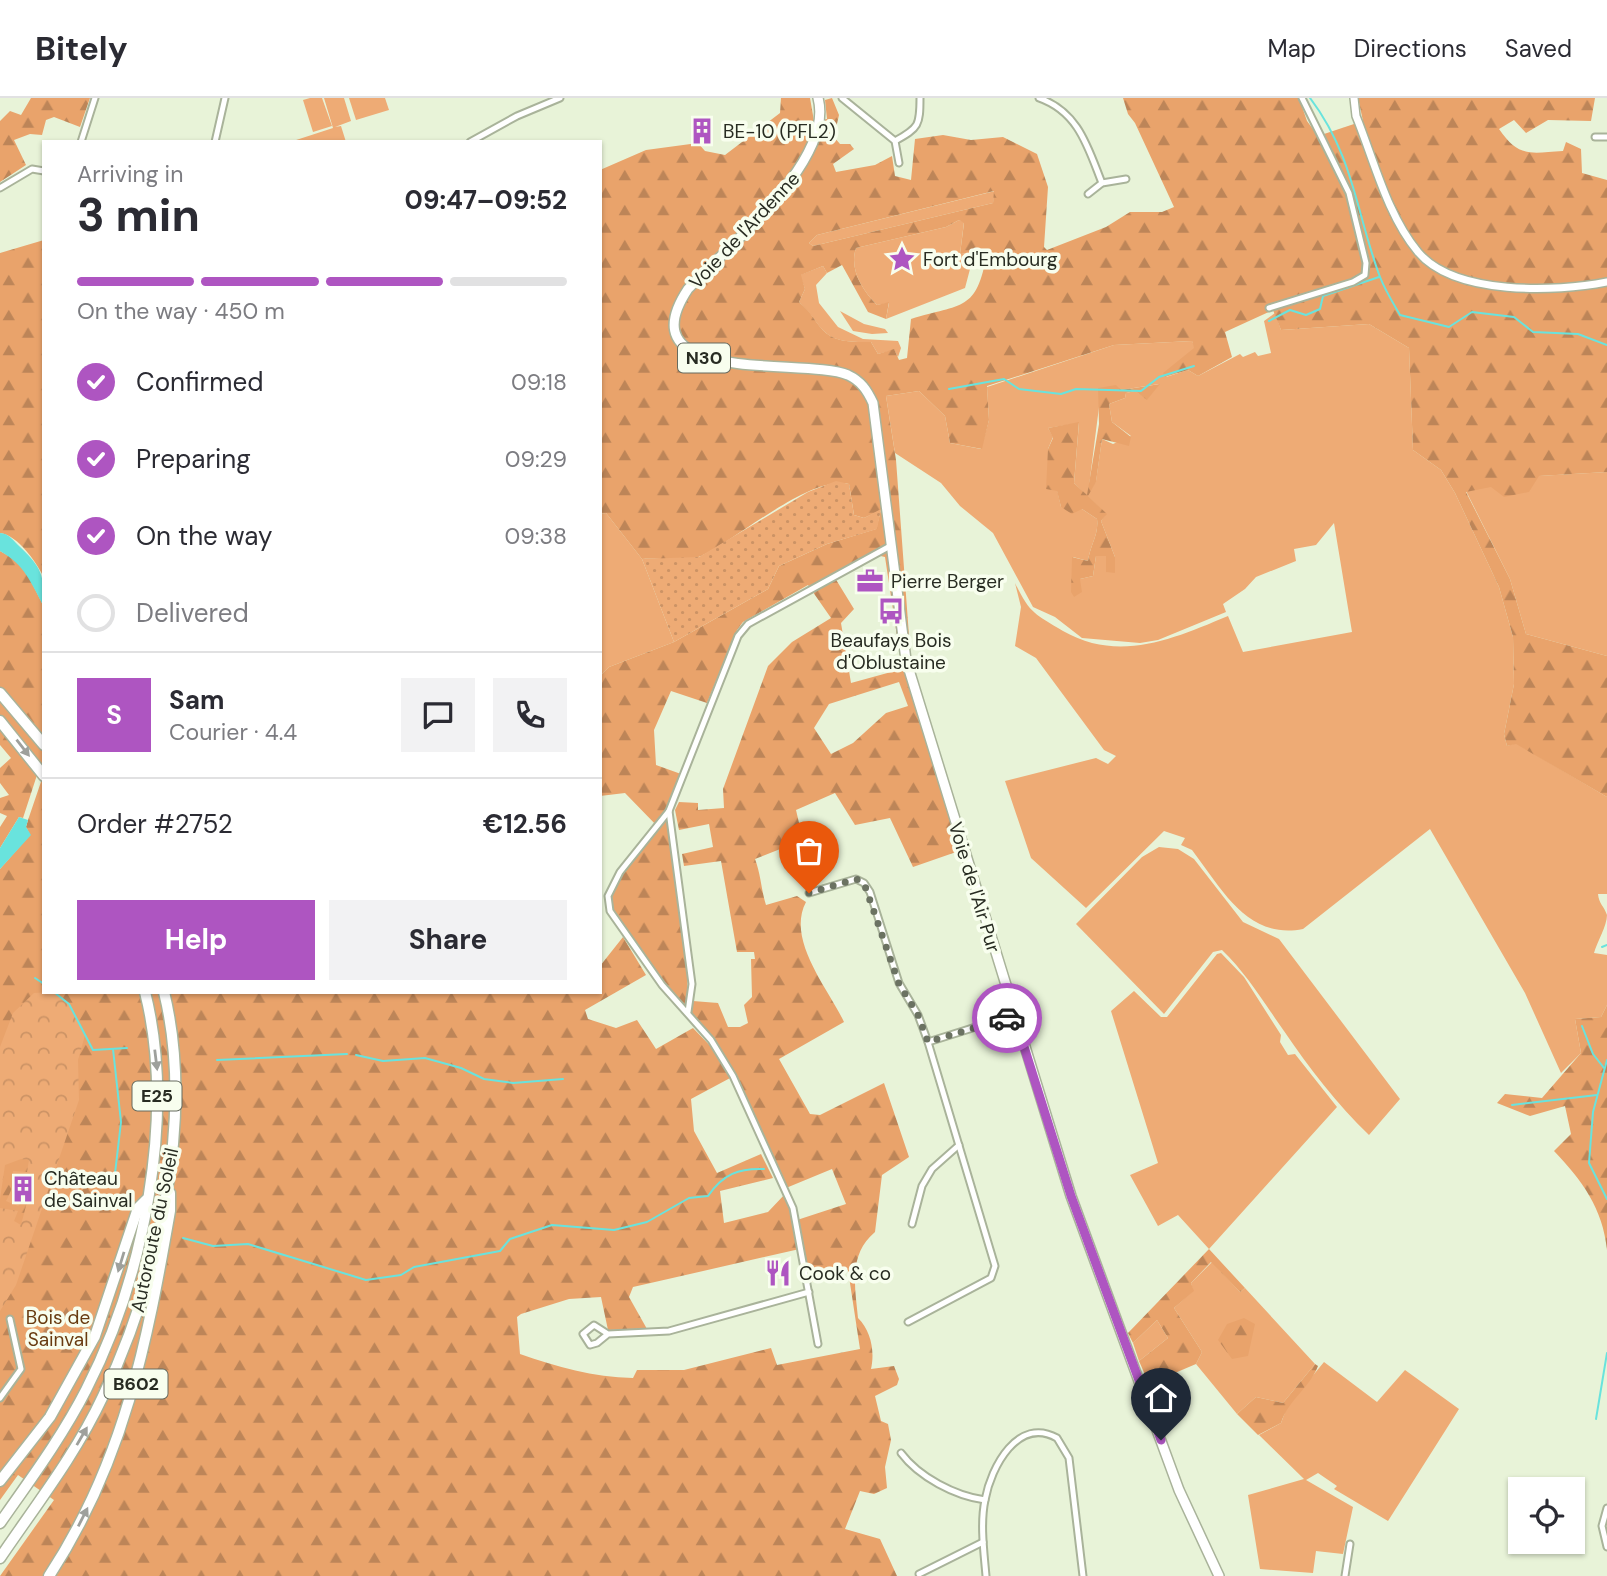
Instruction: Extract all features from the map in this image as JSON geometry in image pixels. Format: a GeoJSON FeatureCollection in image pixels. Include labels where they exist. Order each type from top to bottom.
{"type":"FeatureCollection","features":[{"type":"Feature","properties":{"kind":"highway"},"geometry":{"type":"LineString","coordinates":[[0,694],[42,743]]}},
{"type":"Feature","properties":{"kind":"highway"},"geometry":{"type":"LineString","coordinates":[[0,721],[42,774]]}},
{"type":"Feature","properties":{"kind":"highway","name":"Autoroute du Soleil"},"geometry":{"type":"LineString","coordinates":[[0,1523],[65,1427],[107,1343],[128,1280],[157,1138],[158,1076],[145,994]]}},
{"type":"Feature","properties":{"kind":"highway","name":"Autoroute du Soleil"},"geometry":{"type":"LineString","coordinates":[[0,1558],[88,1424],[123,1353],[145,1285],[169,1175],[174,1138],[176,1074],[164,994]]}},
{"type":"Feature","properties":{"kind":"highway","name":"B602"},"geometry":{"type":"LineString","coordinates":[[49,1576],[86,1512],[127,1413],[143,1357],[170,1211],[169,1175]]}},
{"type":"Feature","properties":{"kind":"highway","name":"B602"},"geometry":{"type":"LineString","coordinates":[[0,1481],[71,1382],[95,1336],[138,1208],[146,1200]]}},
{"type":"Feature","properties":{"kind":"main road","name":"Voie de l'Ardenne"},"geometry":{"type":"LineString","coordinates":[[818,98],[819,132],[805,163],[688,289],[674,313],[674,327],[683,345],[707,359],[826,370],[851,376],[861,383],[868,392],[876,416],[892,545]]}},
{"type":"Feature","properties":{"kind":"main road","name":"Voie de l'Air Pur"},"geometry":{"type":"LineString","coordinates":[[892,545],[906,660],[1071,1196],[1179,1490],[1219,1576]]}},
{"type":"Feature","properties":{"kind":"street"},"geometry":{"type":"LineString","coordinates":[[82,140],[96,98]]}},
{"type":"Feature","properties":{"kind":"street"},"geometry":{"type":"LineString","coordinates":[[215,140],[225,98]]}},
{"type":"Feature","properties":{"kind":"street"},"geometry":{"type":"LineString","coordinates":[[474,140],[517,116],[560,98]]}},
{"type":"Feature","properties":{"kind":"street"},"geometry":{"type":"LineString","coordinates":[[842,98],[895,141],[899,163]]}},
{"type":"Feature","properties":{"kind":"street"},"geometry":{"type":"LineString","coordinates":[[895,141],[913,131],[920,122],[920,98]]}},
{"type":"Feature","properties":{"kind":"street"},"geometry":{"type":"LineString","coordinates":[[1041,98],[1063,111],[1080,128],[1102,183]]}},
{"type":"Feature","properties":{"kind":"street"},"geometry":{"type":"LineString","coordinates":[[1269,308],[1353,282],[1365,275],[1366,262],[1349,193],[1302,98]]}},
{"type":"Feature","properties":{"kind":"street"},"geometry":{"type":"LineString","coordinates":[[1354,98],[1356,116],[1398,220],[1419,253],[1446,272],[1487,284],[1530,289],[1607,282]]}},
{"type":"Feature","properties":{"kind":"street"},"geometry":{"type":"LineString","coordinates":[[1595,137],[1607,137]]}},
{"type":"Feature","properties":{"kind":"street"},"geometry":{"type":"LineString","coordinates":[[0,188],[32,169],[42,171]]}},
{"type":"Feature","properties":{"kind":"street"},"geometry":{"type":"LineString","coordinates":[[1088,194],[1102,183],[1126,179]]}},
{"type":"Feature","properties":{"kind":"street"},"geometry":{"type":"LineString","coordinates":[[818,1344],[793,1208],[723,1056],[688,1012],[662,985],[610,911],[608,902],[620,872],[669,811],[742,630],[861,559],[892,545]]}},
{"type":"Feature","properties":{"kind":"street"},"geometry":{"type":"LineString","coordinates":[[669,811],[692,984],[688,1012]]}},
{"type":"Feature","properties":{"kind":"street"},"geometry":{"type":"LineString","coordinates":[[809,893],[856,879],[864,883],[899,984],[918,1015],[928,1042],[995,1266],[995,1274],[908,1322]]}},
{"type":"Feature","properties":{"kind":"street"},"geometry":{"type":"LineString","coordinates":[[928,1042],[1014,1015]]}},
{"type":"Feature","properties":{"kind":"street"},"geometry":{"type":"LineString","coordinates":[[912,1224],[922,1186],[932,1169],[959,1145]]}},
{"type":"Feature","properties":{"kind":"street"},"geometry":{"type":"LineString","coordinates":[[607,1334],[668,1331],[809,1292]]}},
{"type":"Feature","properties":{"kind":"street"},"geometry":{"type":"LineString","coordinates":[[0,1398],[21,1369],[10,1319]]}},
{"type":"Feature","properties":{"kind":"street"},"geometry":{"type":"LineString","coordinates":[[986,1576],[983,1542],[985,1500],[1012,1443],[1026,1433],[1034,1432],[1057,1438],[1069,1458],[1083,1576]]}},
{"type":"Feature","properties":{"kind":"street"},"geometry":{"type":"LineString","coordinates":[[901,1452],[910,1465],[951,1490],[968,1498],[985,1500]]}},
{"type":"Feature","properties":{"kind":"street"},"geometry":{"type":"LineString","coordinates":[[1607,1508],[1602,1526],[1607,1547]]}},
{"type":"Feature","properties":{"kind":"street"},"geometry":{"type":"LineString","coordinates":[[919,1574],[983,1542]]}},
{"type":"Feature","properties":{"kind":"street"},"geometry":{"type":"LineString","coordinates":[[1345,1576],[1350,1544]]}},
{"type":"Feature","properties":{"kind":"green space"},"geometry":{"type":"Polygon","coordinates":[[[31,98],[90,98],[80,127],[54,117],[46,120],[42,135],[30,134],[14,140],[26,165],[0,182],[0,121],[10,111],[21,115],[31,98]]]}},
{"type":"Feature","properties":{"kind":"green space"},"geometry":{"type":"Polygon","coordinates":[[[322,98],[332,126],[313,132],[303,100],[322,98]]]}},
{"type":"Feature","properties":{"kind":"green space"},"geometry":{"type":"Polygon","coordinates":[[[324,98],[344,98],[351,121],[335,127],[341,126],[345,140],[296,140],[333,128],[324,98]]]}},
{"type":"Feature","properties":{"kind":"green space"},"geometry":{"type":"Polygon","coordinates":[[[349,98],[385,98],[389,110],[356,120],[349,98]]]}},
{"type":"Feature","properties":{"kind":"green space","name":"Bois de Sainval"},"geometry":{"type":"Polygon","coordinates":[[[781,98],[810,98],[814,121],[827,119],[825,100],[832,98],[839,115],[834,137],[840,144],[850,144],[854,149],[833,164],[836,172],[875,165],[892,156],[895,176],[911,180],[915,139],[943,135],[971,140],[1003,137],[1037,154],[1048,187],[1044,247],[1047,250],[1106,227],[1130,212],[1162,212],[1174,207],[1135,123],[1128,114],[1123,98],[1299,98],[1307,121],[1318,136],[1363,121],[1358,98],[1595,98],[1591,121],[1548,120],[1526,133],[1514,120],[1499,129],[1513,145],[1526,152],[1563,151],[1566,142],[1581,149],[1582,173],[1607,180],[1607,472],[1539,476],[1529,492],[1504,497],[1491,487],[1466,492],[1510,579],[1526,634],[1607,656],[1607,797],[1516,744],[1507,746],[1504,734],[1514,684],[1513,637],[1499,587],[1455,493],[1441,470],[1413,450],[1409,348],[1369,324],[1281,330],[1273,310],[1225,332],[1232,357],[1198,376],[1188,370],[1165,377],[1163,373],[1194,348],[1192,341],[1114,345],[987,386],[989,420],[982,449],[950,443],[945,416],[919,391],[886,396],[896,460],[910,649],[919,711],[959,851],[913,867],[890,818],[855,825],[835,793],[796,810],[803,840],[755,859],[766,905],[797,896],[806,902],[801,917],[805,948],[844,1022],[779,1059],[810,1114],[820,1115],[884,1083],[909,1157],[882,1175],[875,1232],[861,1251],[855,1272],[858,1318],[871,1342],[871,1369],[894,1366],[899,1379],[897,1385],[875,1396],[881,1421],[888,1424],[891,1440],[885,1467],[887,1488],[874,1494],[860,1491],[845,1529],[880,1539],[897,1576],[0,1576],[54,1500],[18,1475],[0,1500],[0,869],[30,835],[26,827],[42,779],[42,994],[602,994],[602,963],[623,937],[646,975],[585,1010],[588,1019],[616,1028],[637,1020],[656,1049],[693,1028],[721,1057],[732,1077],[691,1099],[694,1131],[717,1173],[761,1154],[773,1178],[720,1191],[724,1223],[768,1212],[785,1194],[794,1221],[846,1204],[832,1169],[786,1188],[730,1067],[690,1011],[693,1001],[718,1003],[728,1027],[740,1027],[748,1023],[744,1005],[752,997],[751,959],[755,959],[754,952],[737,952],[721,861],[684,866],[682,854],[713,847],[709,824],[679,830],[675,810],[679,802],[698,803],[698,810],[724,808],[723,789],[768,666],[792,642],[831,618],[808,585],[743,622],[737,630],[707,703],[671,691],[654,730],[656,765],[681,774],[666,810],[688,962],[687,1009],[632,942],[610,900],[622,874],[659,828],[625,793],[602,796],[602,674],[609,667],[674,642],[768,589],[779,566],[827,544],[876,529],[881,510],[864,518],[854,515],[849,484],[833,484],[795,498],[716,548],[688,559],[642,559],[606,513],[602,514],[602,169],[646,150],[698,143],[705,151],[725,155],[780,113],[781,98]],[[994,191],[817,235],[809,243],[813,246],[993,203],[994,191]],[[959,220],[946,227],[856,248],[854,264],[858,279],[877,305],[889,302],[886,319],[868,312],[842,265],[827,273],[823,266],[801,275],[805,289],[799,302],[823,330],[836,339],[871,342],[878,354],[894,349],[899,360],[907,358],[911,319],[955,307],[965,302],[978,286],[987,252],[960,254],[964,223],[959,220]],[[876,555],[835,578],[854,609],[841,623],[851,683],[902,669],[885,557],[876,555]],[[899,682],[829,704],[814,728],[831,754],[853,743],[886,713],[908,706],[899,682]],[[804,1248],[633,1287],[629,1297],[647,1329],[608,1330],[601,1297],[569,1299],[517,1317],[520,1354],[575,1370],[633,1378],[637,1370],[684,1370],[771,1348],[777,1365],[860,1349],[848,1270],[810,1282],[804,1248]]]}},
{"type":"Feature","properties":{"kind":"green space"},"geometry":{"type":"Polygon","coordinates":[[[995,191],[993,203],[813,246],[809,243],[817,235],[995,191]]]}},
{"type":"Feature","properties":{"kind":"green space"},"geometry":{"type":"Polygon","coordinates":[[[959,220],[964,222],[960,254],[974,254],[965,288],[886,319],[889,303],[877,305],[858,279],[854,264],[856,248],[946,227],[959,220]]]}},
{"type":"Feature","properties":{"kind":"green space"},"geometry":{"type":"Polygon","coordinates":[[[42,241],[42,574],[20,544],[0,533],[0,253],[42,241]]]}},
{"type":"Feature","properties":{"kind":"green space"},"geometry":{"type":"Polygon","coordinates":[[[823,266],[827,273],[816,285],[819,303],[838,327],[863,339],[898,341],[901,348],[898,357],[894,350],[878,354],[871,342],[836,339],[823,330],[799,302],[805,289],[800,275],[823,266]]]}},
{"type":"Feature","properties":{"kind":"green space"},"geometry":{"type":"Polygon","coordinates":[[[840,311],[864,324],[885,329],[888,333],[853,331],[840,311]]]}},
{"type":"Feature","properties":{"kind":"green space"},"geometry":{"type":"Polygon","coordinates":[[[1275,313],[1281,330],[1369,324],[1409,348],[1413,450],[1441,470],[1455,493],[1499,587],[1513,637],[1514,684],[1504,734],[1507,746],[1516,743],[1607,797],[1607,894],[1598,894],[1607,915],[1594,953],[1607,955],[1607,1005],[1601,1017],[1575,1019],[1581,1053],[1561,1073],[1525,993],[1430,829],[1303,929],[1266,927],[1251,919],[1226,895],[1192,850],[1181,845],[1185,838],[1164,831],[1086,908],[1031,858],[1005,781],[1096,758],[1108,764],[1116,756],[1104,750],[1036,658],[1015,646],[1021,607],[1015,583],[1029,607],[1039,617],[1084,640],[1105,645],[1146,644],[1187,633],[1228,616],[1243,652],[1352,632],[1334,523],[1316,545],[1294,549],[1296,561],[1256,577],[1245,589],[1223,604],[1226,612],[1158,640],[1140,643],[1082,638],[1055,617],[1033,607],[993,533],[960,506],[941,483],[895,453],[886,396],[919,391],[945,416],[950,443],[981,449],[989,420],[987,387],[1114,345],[1192,341],[1195,348],[1166,377],[1188,370],[1198,376],[1240,354],[1243,357],[1255,352],[1258,356],[1271,353],[1264,321],[1275,313]],[[1159,384],[1121,390],[1100,399],[1088,494],[1096,481],[1102,439],[1113,444],[1131,436],[1112,422],[1109,404],[1125,398],[1126,393],[1135,391],[1147,399],[1159,384]],[[1079,423],[1048,428],[1053,437],[1048,449],[1061,507],[1082,509],[1097,519],[1097,530],[1088,561],[1073,557],[1080,579],[1093,576],[1096,556],[1106,555],[1115,573],[1115,557],[1101,521],[1106,514],[1074,483],[1079,423]]]}},
{"type":"Feature","properties":{"kind":"green space"},"geometry":{"type":"Polygon","coordinates":[[[1160,384],[1147,400],[1135,391],[1126,393],[1125,398],[1109,404],[1112,422],[1131,437],[1129,446],[1102,439],[1096,482],[1088,496],[1107,514],[1101,521],[1115,557],[1115,573],[1106,572],[1106,556],[1096,556],[1093,576],[1080,579],[1082,592],[1074,597],[1071,592],[1072,557],[1088,561],[1097,530],[1097,519],[1082,509],[1072,514],[1061,507],[1057,491],[1046,489],[1048,449],[1053,438],[1048,428],[1079,422],[1074,483],[1087,495],[1099,424],[1098,388],[1116,385],[1121,390],[1160,384]]]}},
{"type":"Feature","properties":{"kind":"green space"},"geometry":{"type":"Polygon","coordinates":[[[1607,472],[1607,656],[1526,634],[1510,579],[1466,491],[1538,476],[1607,472]]]}},
{"type":"Feature","properties":{"kind":"green space"},"geometry":{"type":"Polygon","coordinates":[[[836,481],[849,484],[854,515],[864,518],[881,509],[877,529],[827,544],[779,566],[768,589],[674,642],[642,559],[699,557],[808,492],[836,481]]]}},
{"type":"Feature","properties":{"kind":"green space"},"geometry":{"type":"Polygon","coordinates":[[[606,513],[642,559],[674,642],[609,667],[602,674],[602,514],[606,513]]]}},
{"type":"Feature","properties":{"kind":"green space"},"geometry":{"type":"Polygon","coordinates":[[[0,551],[16,560],[26,571],[42,603],[42,772],[37,775],[23,818],[19,817],[0,848],[0,827],[7,816],[0,813],[0,798],[9,795],[0,783],[0,768],[11,758],[0,745],[0,551]]]}},
{"type":"Feature","properties":{"kind":"green space"},"geometry":{"type":"Polygon","coordinates":[[[1159,847],[1178,849],[1194,859],[1243,922],[1279,939],[1400,1099],[1369,1135],[1324,1085],[1247,979],[1222,950],[1213,952],[1164,1014],[1076,924],[1142,857],[1159,847]]]}},
{"type":"Feature","properties":{"kind":"green space"},"geometry":{"type":"Polygon","coordinates":[[[1221,953],[1244,977],[1281,1035],[1280,1042],[1288,1055],[1295,1054],[1337,1107],[1209,1249],[1178,1215],[1158,1226],[1130,1175],[1158,1163],[1111,1011],[1134,991],[1161,1017],[1167,1017],[1217,954],[1221,953]]]}},
{"type":"Feature","properties":{"kind":"green space"},"geometry":{"type":"Polygon","coordinates":[[[34,993],[56,994],[69,1004],[85,1035],[78,1060],[79,1100],[16,1285],[0,1311],[0,1208],[18,1211],[14,1221],[21,1225],[27,1202],[23,1201],[18,1206],[6,1201],[12,1186],[13,1171],[27,1172],[29,1160],[21,1159],[5,1165],[0,1199],[0,1047],[13,1013],[34,993]]]}},
{"type":"Feature","properties":{"kind":"green space"},"geometry":{"type":"Polygon","coordinates":[[[1607,1005],[1607,1250],[1601,1221],[1590,1196],[1554,1151],[1571,1134],[1565,1106],[1530,1116],[1497,1103],[1505,1094],[1542,1098],[1581,1053],[1575,1019],[1601,1017],[1607,1005]]]}},
{"type":"Feature","properties":{"kind":"green space"},"geometry":{"type":"Polygon","coordinates":[[[1209,1249],[1245,1288],[1240,1292],[1211,1262],[1191,1283],[1194,1291],[1174,1308],[1202,1352],[1196,1364],[1149,1384],[1139,1361],[1168,1338],[1157,1320],[1133,1343],[1128,1333],[1209,1249]]]}},
{"type":"Feature","properties":{"kind":"green space"},"geometry":{"type":"Polygon","coordinates":[[[1212,1262],[1240,1292],[1245,1288],[1315,1364],[1283,1403],[1256,1397],[1237,1414],[1196,1364],[1202,1352],[1174,1308],[1193,1291],[1191,1283],[1212,1262]]]}},
{"type":"Feature","properties":{"kind":"green space"},"geometry":{"type":"Polygon","coordinates":[[[1244,1318],[1255,1324],[1248,1356],[1232,1359],[1218,1340],[1227,1324],[1244,1318]]]}},
{"type":"Feature","properties":{"kind":"green space"},"geometry":{"type":"Polygon","coordinates":[[[1157,1320],[1168,1338],[1139,1361],[1133,1343],[1157,1320]]]}},
{"type":"Feature","properties":{"kind":"green space"},"geometry":{"type":"Polygon","coordinates":[[[1324,1362],[1377,1402],[1405,1370],[1459,1409],[1388,1521],[1334,1489],[1337,1486],[1318,1473],[1306,1480],[1353,1507],[1343,1554],[1316,1551],[1313,1573],[1260,1569],[1248,1495],[1304,1479],[1259,1435],[1281,1423],[1287,1407],[1324,1362]]]}},
{"type":"Feature","properties":{"kind":"green space"},"geometry":{"type":"Polygon","coordinates":[[[1315,1364],[1318,1366],[1310,1381],[1289,1407],[1281,1423],[1258,1435],[1237,1414],[1256,1397],[1283,1403],[1315,1364]]]}},
{"type":"Feature","properties":{"kind":"water"},"geometry":{"type":"Polygon","coordinates":[[[0,533],[6,534],[37,566],[42,579],[42,603],[16,562],[0,551],[0,533]]]}},
{"type":"Feature","properties":{"kind":"water"},"geometry":{"type":"Polygon","coordinates":[[[19,817],[28,820],[26,827],[31,835],[0,869],[0,848],[19,817]]]}},
{"type":"Feature","properties":{"kind":"waterway"},"geometry":{"type":"LineString","coordinates":[[1310,98],[1336,141],[1380,277],[1400,315],[1449,327],[1472,312],[1514,317],[1533,332],[1578,334],[1607,345]]}},
{"type":"Feature","properties":{"kind":"waterway"},"geometry":{"type":"LineString","coordinates":[[1269,321],[1290,310],[1306,315],[1320,309],[1323,296],[1379,277]]}},
{"type":"Feature","properties":{"kind":"waterway"},"geometry":{"type":"LineString","coordinates":[[949,389],[1004,379],[1019,389],[1061,394],[1076,389],[1141,391],[1159,377],[1194,366]]}},
{"type":"Feature","properties":{"kind":"waterway"},"geometry":{"type":"LineString","coordinates":[[1602,947],[1607,945]]}},
{"type":"Feature","properties":{"kind":"waterway"},"geometry":{"type":"LineString","coordinates":[[35,978],[42,983]]}},
{"type":"Feature","properties":{"kind":"waterway"},"geometry":{"type":"LineString","coordinates":[[56,994],[69,1004],[93,1050],[127,1048]]}},
{"type":"Feature","properties":{"kind":"waterway"},"geometry":{"type":"LineString","coordinates":[[1582,1026],[1593,1054],[1604,1068]]}},
{"type":"Feature","properties":{"kind":"waterway"},"geometry":{"type":"LineString","coordinates":[[113,1049],[121,1122],[114,1182]]}},
{"type":"Feature","properties":{"kind":"waterway"},"geometry":{"type":"LineString","coordinates":[[217,1060],[347,1054]]}},
{"type":"Feature","properties":{"kind":"waterway"},"geometry":{"type":"LineString","coordinates":[[356,1055],[383,1061],[425,1058],[461,1068],[484,1079],[513,1083],[563,1079]]}},
{"type":"Feature","properties":{"kind":"waterway"},"geometry":{"type":"LineString","coordinates":[[1607,1060],[1593,1112],[1589,1163],[1607,1199]]}},
{"type":"Feature","properties":{"kind":"waterway"},"geometry":{"type":"LineString","coordinates":[[1512,1105],[1597,1095]]}},
{"type":"Feature","properties":{"kind":"waterway"},"geometry":{"type":"LineString","coordinates":[[183,1238],[213,1246],[248,1244],[366,1280],[401,1275],[414,1267],[500,1251],[510,1239],[552,1225],[614,1230],[647,1222],[689,1198],[708,1196],[720,1182],[732,1174],[764,1169]]}},
{"type":"Feature","properties":{"kind":"waterway"},"geometry":{"type":"LineString","coordinates":[[1596,1419],[1607,1353]]}},
{"type":"Feature","properties":{"kind":"way so far"},"geometry":{"type":"LineString","coordinates":[[809,893],[856,879],[864,883],[870,892],[899,984],[918,1015],[928,1042],[1007,1018]]}},
{"type":"Feature","properties":{"kind":"place","name":"BE-10 (PFL2)"},"geometry":{"type":"Point","coordinates":[702,131]}},
{"type":"Feature","properties":{"kind":"place","name":"Fort d'Embourg"},"geometry":{"type":"Point","coordinates":[902,259]}},
{"type":"Feature","properties":{"kind":"place","name":"Pierre Berger"},"geometry":{"type":"Point","coordinates":[870,581]}},
{"type":"Feature","properties":{"kind":"place","name":"Beaufays Bois d'Oblustaine"},"geometry":{"type":"Point","coordinates":[891,611]}},
{"type":"Feature","properties":{"kind":"place","name":"Château de Sainval"},"geometry":{"type":"Point","coordinates":[23,1189]}},
{"type":"Feature","properties":{"kind":"place","name":"Cook & co"},"geometry":{"type":"Point","coordinates":[778,1273]}},
{"type":"Feature","properties":{"kind":"route"},"geometry":{"type":"LineString","coordinates":[[1007,1018],[1014,1015],[1071,1196],[1161,1440]]}}]}
